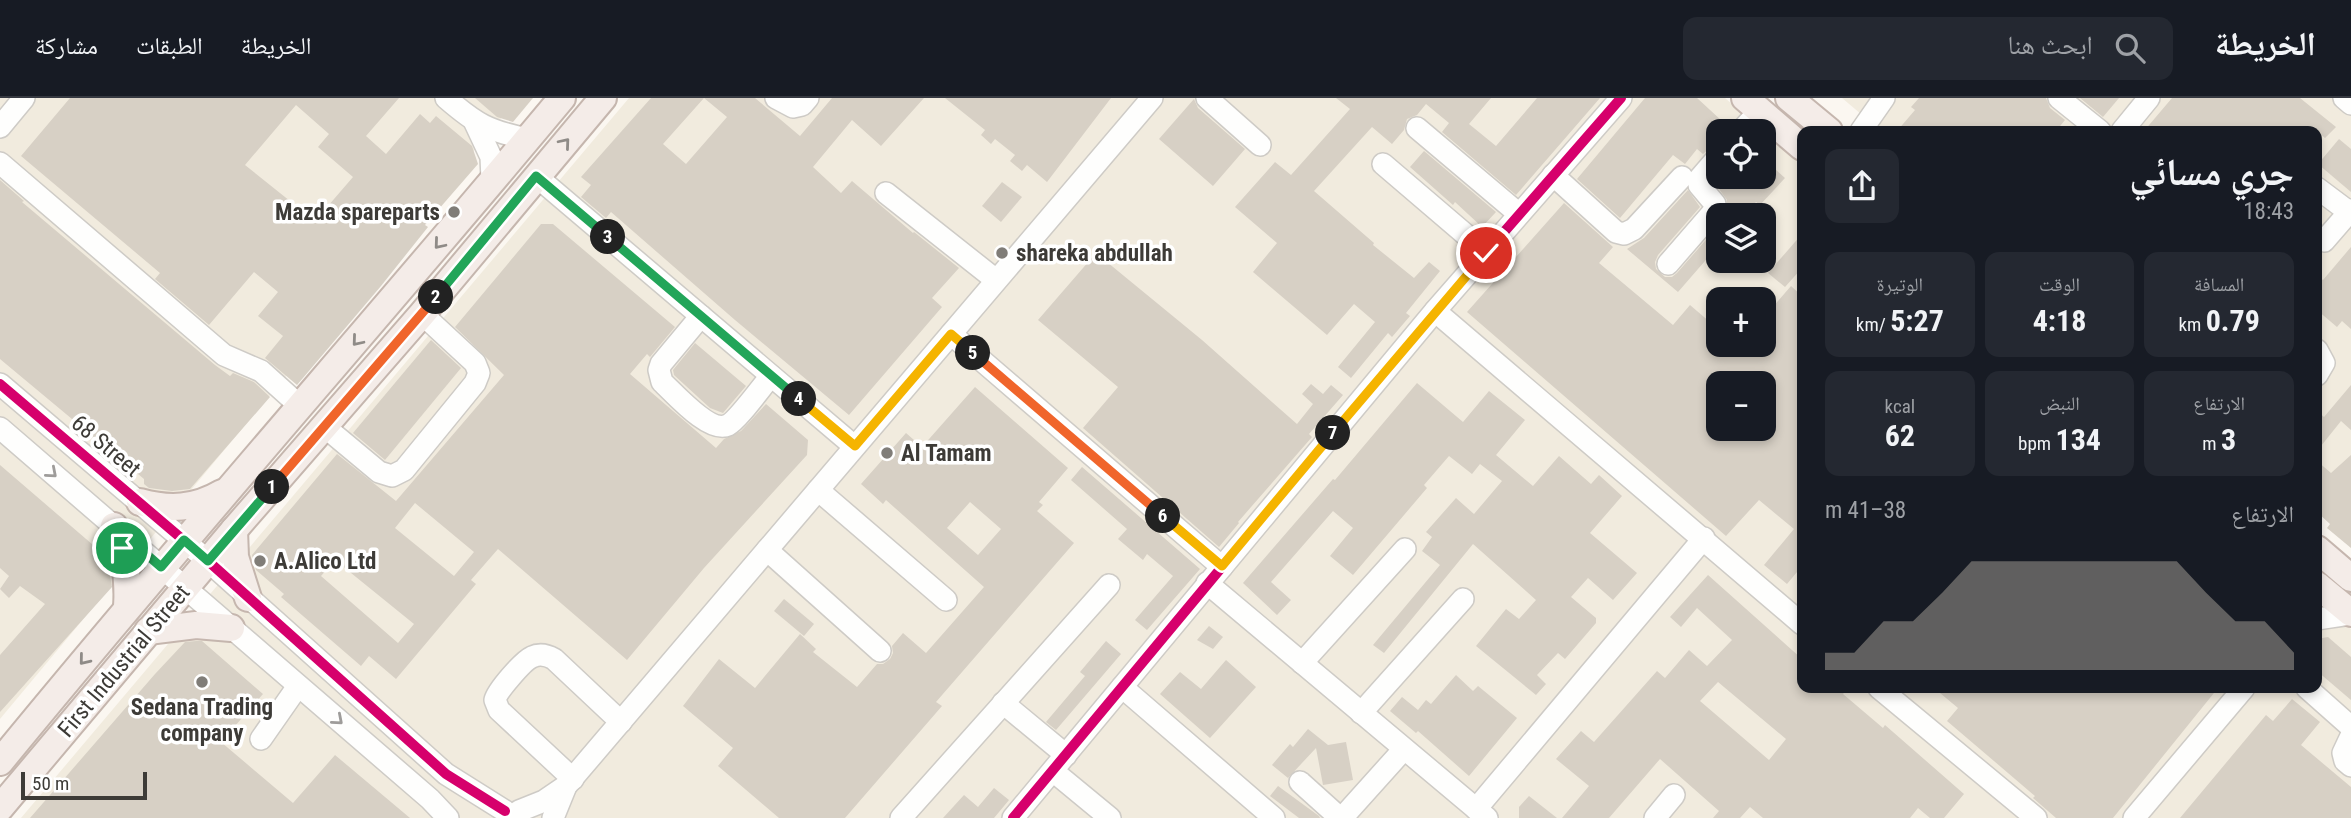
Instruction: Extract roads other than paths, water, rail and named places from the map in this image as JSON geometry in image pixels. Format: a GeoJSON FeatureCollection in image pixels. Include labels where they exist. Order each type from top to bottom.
{"type":"FeatureCollection","features":[{"type":"Feature","properties":{"kind":"main road","name":"First Industrial Street"},"geometry":{"type":"LineString","coordinates":[[0,762],[226,490],[301,407],[562,98]]}},
{"type":"Feature","properties":{"kind":"main road","name":"First Industrial Street"},"geometry":{"type":"LineString","coordinates":[[0,808],[603,98]]}},
{"type":"Feature","properties":{"kind":"main road"},"geometry":{"type":"LineString","coordinates":[[1789,98],[1823,126]]}},
{"type":"Feature","properties":{"kind":"main road"},"geometry":{"type":"LineString","coordinates":[[1753,104],[1797,143]]}},
{"type":"Feature","properties":{"kind":"main road"},"geometry":{"type":"LineString","coordinates":[[140,502],[179,508],[211,500],[226,490]]}},
{"type":"Feature","properties":{"kind":"main road"},"geometry":{"type":"LineString","coordinates":[[114,526],[127,571],[127,607]]}},
{"type":"Feature","properties":{"kind":"main road"},"geometry":{"type":"LineString","coordinates":[[234,530],[235,557],[248,598]]}},
{"type":"Feature","properties":{"kind":"main road"},"geometry":{"type":"LineString","coordinates":[[2322,553],[2351,578]]}},
{"type":"Feature","properties":{"kind":"main road"},"geometry":{"type":"LineString","coordinates":[[2322,589],[2351,614]]}},
{"type":"Feature","properties":{"kind":"main road"},"geometry":{"type":"LineString","coordinates":[[148,631],[196,625],[231,628]]}},
{"type":"Feature","properties":{"kind":"street"},"geometry":{"type":"LineString","coordinates":[[0,127],[24,98]]}},
{"type":"Feature","properties":{"kind":"street"},"geometry":{"type":"LineString","coordinates":[[446,98],[475,123],[502,134],[528,139]]}},
{"type":"Feature","properties":{"kind":"street"},"geometry":{"type":"LineString","coordinates":[[776,98],[793,107],[802,105],[808,98]]}},
{"type":"Feature","properties":{"kind":"street"},"geometry":{"type":"LineString","coordinates":[[553,818],[570,783],[1152,98]]}},
{"type":"Feature","properties":{"kind":"street"},"geometry":{"type":"LineString","coordinates":[[1207,98],[1260,145]]}},
{"type":"Feature","properties":{"kind":"street"},"geometry":{"type":"LineString","coordinates":[[1013,818],[1435,311],[1622,98]]}},
{"type":"Feature","properties":{"kind":"street"},"geometry":{"type":"LineString","coordinates":[[1864,126],[1884,98]]}},
{"type":"Feature","properties":{"kind":"street"},"geometry":{"type":"LineString","coordinates":[[2059,98],[2094,126]]}},
{"type":"Feature","properties":{"kind":"street"},"geometry":{"type":"LineString","coordinates":[[2126,126],[2150,98]]}},
{"type":"Feature","properties":{"kind":"street"},"geometry":{"type":"LineString","coordinates":[[2344,98],[2351,104]]}},
{"type":"Feature","properties":{"kind":"street"},"geometry":{"type":"LineString","coordinates":[[475,123],[491,157],[492,180]]}},
{"type":"Feature","properties":{"kind":"street"},"geometry":{"type":"LineString","coordinates":[[1417,128],[1519,214]]}},
{"type":"Feature","properties":{"kind":"street"},"geometry":{"type":"LineString","coordinates":[[0,163],[224,355],[261,371],[301,407]]}},
{"type":"Feature","properties":{"kind":"street"},"geometry":{"type":"LineString","coordinates":[[1383,164],[1486,253]]}},
{"type":"Feature","properties":{"kind":"street"},"geometry":{"type":"LineString","coordinates":[[1668,264],[1714,211],[1715,204],[1699,185],[1699,179],[1706,171]]}},
{"type":"Feature","properties":{"kind":"street"},"geometry":{"type":"LineString","coordinates":[[536,176],[855,446]]}},
{"type":"Feature","properties":{"kind":"street"},"geometry":{"type":"LineString","coordinates":[[1553,176],[1616,232],[1624,234],[1634,229],[1682,177]]}},
{"type":"Feature","properties":{"kind":"street"},"geometry":{"type":"LineString","coordinates":[[2322,191],[2350,211],[2324,240]]}},
{"type":"Feature","properties":{"kind":"street"},"geometry":{"type":"LineString","coordinates":[[886,193],[996,280]]}},
{"type":"Feature","properties":{"kind":"street"},"geometry":{"type":"LineString","coordinates":[[1435,311],[1797,620]]}},
{"type":"Feature","properties":{"kind":"street"},"geometry":{"type":"LineString","coordinates":[[326,427],[379,472],[392,476],[404,470],[475,383],[479,373],[475,363],[422,314]]}},
{"type":"Feature","properties":{"kind":"street"},"geometry":{"type":"LineString","coordinates":[[701,316],[661,364],[659,377],[710,425],[721,427],[732,423],[771,376]]}},
{"type":"Feature","properties":{"kind":"street"},"geometry":{"type":"LineString","coordinates":[[951,334],[1222,566]]}},
{"type":"Feature","properties":{"kind":"street","name":"68 Street"},"geometry":{"type":"LineString","coordinates":[[0,384],[184,540],[446,774],[512,814]]}},
{"type":"Feature","properties":{"kind":"street"},"geometry":{"type":"LineString","coordinates":[[2,435],[114,526],[449,818]]}},
{"type":"Feature","properties":{"kind":"street"},"geometry":{"type":"LineString","coordinates":[[818,490],[946,600]]}},
{"type":"Feature","properties":{"kind":"street"},"geometry":{"type":"LineString","coordinates":[[1207,583],[1481,813],[1703,538]]}},
{"type":"Feature","properties":{"kind":"street"},"geometry":{"type":"LineString","coordinates":[[1302,663],[1405,549]]}},
{"type":"Feature","properties":{"kind":"street"},"geometry":{"type":"LineString","coordinates":[[766,550],[880,651]]}},
{"type":"Feature","properties":{"kind":"street"},"geometry":{"type":"LineString","coordinates":[[901,818],[1109,585]]}},
{"type":"Feature","properties":{"kind":"street"},"geometry":{"type":"LineString","coordinates":[[1361,713],[1463,599]]}},
{"type":"Feature","properties":{"kind":"street"},"geometry":{"type":"LineString","coordinates":[[2322,618],[2351,614]]}},
{"type":"Feature","properties":{"kind":"street"},"geometry":{"type":"LineString","coordinates":[[570,783],[499,710],[495,701],[499,691],[528,659],[544,655],[554,659],[621,722]]}},
{"type":"Feature","properties":{"kind":"street"},"geometry":{"type":"LineString","coordinates":[[261,739],[298,686]]}},
{"type":"Feature","properties":{"kind":"street"},"geometry":{"type":"LineString","coordinates":[[1122,687],[1274,818]]}},
{"type":"Feature","properties":{"kind":"street"},"geometry":{"type":"LineString","coordinates":[[1885,693],[2036,818]]}},
{"type":"Feature","properties":{"kind":"street"},"geometry":{"type":"LineString","coordinates":[[2134,818],[2240,693]]}},
{"type":"Feature","properties":{"kind":"street"},"geometry":{"type":"LineString","coordinates":[[2313,693],[2351,727]]}},
{"type":"Feature","properties":{"kind":"street"},"geometry":{"type":"LineString","coordinates":[[1003,703],[1110,818]]}},
{"type":"Feature","properties":{"kind":"street"},"geometry":{"type":"LineString","coordinates":[[2351,736],[2343,753],[2345,761],[2351,766]]}},
{"type":"Feature","properties":{"kind":"street"},"geometry":{"type":"LineString","coordinates":[[1300,782],[1341,818],[1404,749]]}},
{"type":"Feature","properties":{"kind":"street"},"geometry":{"type":"LineString","coordinates":[[512,814],[544,801],[570,783]]}},
{"type":"Feature","properties":{"kind":"street"},"geometry":{"type":"LineString","coordinates":[[1654,818],[1674,795]]}},
{"type":"Feature","properties":{"kind":"place","name":"Mazda spareparts"},"geometry":{"type":"Point","coordinates":[454,212]}},
{"type":"Feature","properties":{"kind":"place","name":"shareka abdullah"},"geometry":{"type":"Point","coordinates":[1002,253]}},
{"type":"Feature","properties":{"kind":"place","name":"Al Tamam"},"geometry":{"type":"Point","coordinates":[887,453]}},
{"type":"Feature","properties":{"kind":"place","name":"A.Alico Ltd"},"geometry":{"type":"Point","coordinates":[260,561]}},
{"type":"Feature","properties":{"kind":"place","name":"Sedana Trading company"},"geometry":{"type":"Point","coordinates":[202,682]}}]}
